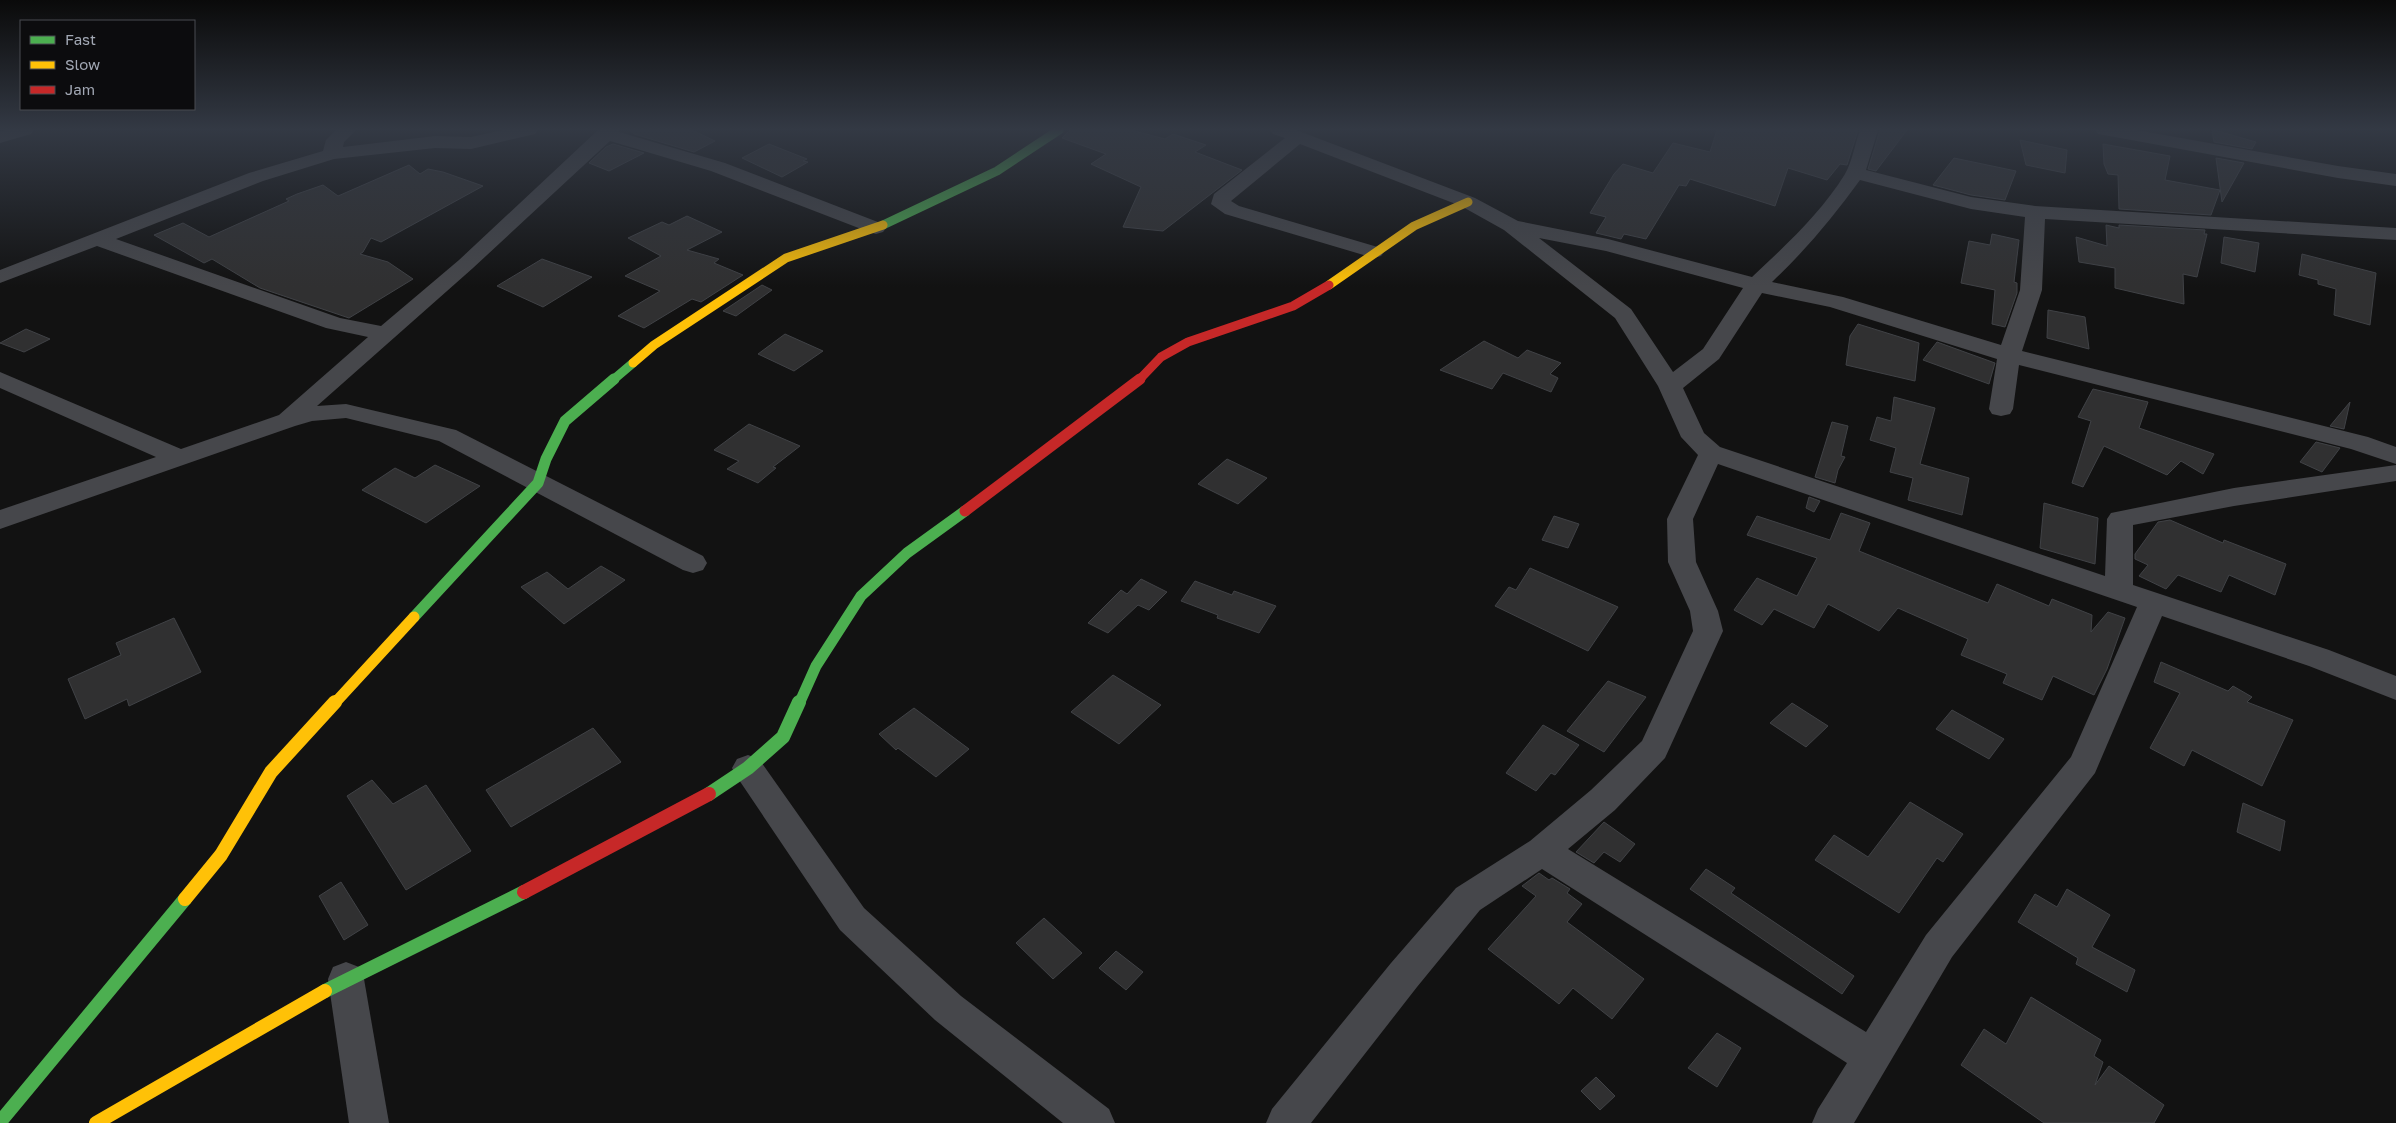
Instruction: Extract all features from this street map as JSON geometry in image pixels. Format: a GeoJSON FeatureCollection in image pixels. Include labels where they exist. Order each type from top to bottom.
{"type":"FeatureCollection","features":[{"type":"Feature","properties":{"kind":"street"},"geometry":{"type":"LineString","coordinates":[[0,277],[242,182]]}},
{"type":"Feature","properties":{"kind":"street"},"geometry":{"type":"LineString","coordinates":[[286,421],[466,264],[554,182]]}},
{"type":"Feature","properties":{"kind":"street"},"geometry":{"type":"LineString","coordinates":[[758,182],[876,228]]}},
{"type":"Feature","properties":{"kind":"street"},"geometry":{"type":"LineString","coordinates":[[0,1122],[222,855],[271,772],[538,483],[546,460],[565,421],[654,345],[786,258],[876,228],[975,182]]}},
{"type":"Feature","properties":{"kind":"street"},"geometry":{"type":"LineString","coordinates":[[1238,182],[1221,198],[1221,204],[1232,210],[1374,252]]}},
{"type":"Feature","properties":{"kind":"street"},"geometry":{"type":"LineString","coordinates":[[1416,182],[1468,202],[1511,226],[1623,314],[1670,386],[1693,437],[1712,452],[2319,658],[2396,688]]}},
{"type":"Feature","properties":{"kind":"street"},"geometry":{"type":"LineString","coordinates":[[1670,386],[1712,354],[1756,285],[1790,253],[1829,209],[1848,182]]}},
{"type":"Feature","properties":{"kind":"street"},"geometry":{"type":"LineString","coordinates":[[1891,182],[1970,203],[2036,212],[2396,234]]}},
{"type":"Feature","properties":{"kind":"street"},"geometry":{"type":"LineString","coordinates":[[96,1123],[346,979],[584,862],[717,789],[748,768],[783,737],[816,666],[861,596],[907,553],[1016,475],[1131,387],[1161,357],[1188,342],[1292,306],[1347,274],[1374,252],[1414,226],[1468,202]]}},
{"type":"Feature","properties":{"kind":"street"},"geometry":{"type":"LineString","coordinates":[[2001,410],[2009,355],[2031,290],[2036,212]]}},
{"type":"Feature","properties":{"kind":"street"},"geometry":{"type":"LineString","coordinates":[[1511,226],[1608,245],[1756,285],[1835,302],[2009,355],[2359,443],[2396,456]]}},
{"type":"Feature","properties":{"kind":"street"},"geometry":{"type":"LineString","coordinates":[[97,239],[334,323],[386,334]]}},
{"type":"Feature","properties":{"kind":"street"},"geometry":{"type":"LineString","coordinates":[[0,379],[180,458]]}},
{"type":"Feature","properties":{"kind":"street"},"geometry":{"type":"LineString","coordinates":[[0,520],[286,421],[310,414],[346,411],[447,435],[693,563]]}},
{"type":"Feature","properties":{"kind":"street"},"geometry":{"type":"LineString","coordinates":[[1286,1123],[1404,974],[1468,899],[1542,851],[1603,800],[1654,750],[1708,630],[1704,611],[1682,562],[1680,520],[1712,452]]}},
{"type":"Feature","properties":{"kind":"street"},"geometry":{"type":"LineString","coordinates":[[2119,590],[2120,519],[2234,497],[2396,473]]}},
{"type":"Feature","properties":{"kind":"street"},"geometry":{"type":"LineString","coordinates":[[1832,1123],[1939,946],[2084,764],[2153,602]]}},
{"type":"Feature","properties":{"kind":"street"},"geometry":{"type":"LineString","coordinates":[[748,768],[852,919],[948,1008],[1095,1123]]}},
{"type":"Feature","properties":{"kind":"street"},"geometry":{"type":"LineString","coordinates":[[1542,851],[1872,1058]]}},
{"type":"Feature","properties":{"kind":"street"},"geometry":{"type":"LineString","coordinates":[[346,979],[369,1123]]}},
{"type":"Feature","properties":{"kind":"building"},"geometry":{"type":"Polygon","coordinates":[[[369,182],[473,182],[483,186],[381,242],[371,238],[360,254],[388,262],[413,279],[349,318],[260,288],[212,259],[204,263],[154,235],[183,223],[209,237],[289,201],[286,199],[323,185],[338,196],[369,182]]]}},
{"type":"Feature","properties":{"kind":"building"},"geometry":{"type":"Polygon","coordinates":[[[1131,182],[1226,182],[1163,231],[1123,227],[1141,187],[1131,182]]]}},
{"type":"Feature","properties":{"kind":"building"},"geometry":{"type":"Polygon","coordinates":[[[1609,182],[1688,182],[1686,186],[1679,185],[1646,239],[1624,234],[1621,239],[1596,233],[1606,217],[1590,213],[1609,182]]]}},
{"type":"Feature","properties":{"kind":"building"},"geometry":{"type":"Polygon","coordinates":[[[1701,182],[1783,182],[1775,206],[1701,182]]]}},
{"type":"Feature","properties":{"kind":"building"},"geometry":{"type":"Polygon","coordinates":[[[1935,182],[2012,182],[2005,200],[1971,195],[1933,185],[1935,182]]]}},
{"type":"Feature","properties":{"kind":"building"},"geometry":{"type":"Polygon","coordinates":[[[2118,182],[2178,182],[2220,190],[2211,215],[2119,209],[2118,182]]]}},
{"type":"Feature","properties":{"kind":"building"},"geometry":{"type":"Polygon","coordinates":[[[2219,182],[2233,182],[2222,202],[2219,182]]]}},
{"type":"Feature","properties":{"kind":"building"},"geometry":{"type":"Polygon","coordinates":[[[687,216],[722,232],[687,250],[719,259],[714,263],[743,275],[701,302],[692,299],[644,328],[618,316],[660,291],[625,276],[661,256],[628,238],[662,222],[669,225],[687,216]]]}},
{"type":"Feature","properties":{"kind":"building"},"geometry":{"type":"Polygon","coordinates":[[[2106,225],[2119,228],[2119,225],[2205,230],[2204,234],[2207,234],[2197,277],[2183,274],[2184,304],[2115,288],[2115,268],[2079,262],[2076,237],[2107,246],[2106,225]]]}},
{"type":"Feature","properties":{"kind":"building"},"geometry":{"type":"Polygon","coordinates":[[[1992,234],[2019,240],[2014,282],[2017,283],[2017,293],[2005,327],[1992,324],[1995,290],[1961,283],[1969,241],[1990,245],[1992,234]]]}},
{"type":"Feature","properties":{"kind":"building"},"geometry":{"type":"Polygon","coordinates":[[[2224,237],[2259,243],[2255,272],[2221,263],[2224,237]]]}},
{"type":"Feature","properties":{"kind":"building"},"geometry":{"type":"Polygon","coordinates":[[[2302,254],[2376,273],[2370,325],[2334,315],[2336,289],[2318,284],[2318,280],[2299,275],[2302,254]]]}},
{"type":"Feature","properties":{"kind":"building"},"geometry":{"type":"Polygon","coordinates":[[[542,259],[592,277],[543,307],[497,286],[542,259]]]}},
{"type":"Feature","properties":{"kind":"building"},"geometry":{"type":"Polygon","coordinates":[[[762,285],[772,290],[736,316],[723,311],[762,285]]]}},
{"type":"Feature","properties":{"kind":"building"},"geometry":{"type":"Polygon","coordinates":[[[2048,310],[2085,317],[2089,349],[2047,338],[2048,310]]]}},
{"type":"Feature","properties":{"kind":"building"},"geometry":{"type":"Polygon","coordinates":[[[1858,324],[1919,343],[1915,381],[1846,365],[1850,336],[1858,324]]]}},
{"type":"Feature","properties":{"kind":"building"},"geometry":{"type":"Polygon","coordinates":[[[26,329],[50,339],[24,352],[0,343],[26,329]]]}},
{"type":"Feature","properties":{"kind":"building"},"geometry":{"type":"Polygon","coordinates":[[[785,334],[823,351],[794,371],[758,354],[785,334]]]}},
{"type":"Feature","properties":{"kind":"building"},"geometry":{"type":"Polygon","coordinates":[[[1484,341],[1518,358],[1527,350],[1561,363],[1550,374],[1558,378],[1551,392],[1503,373],[1492,389],[1440,370],[1484,341]]]}},
{"type":"Feature","properties":{"kind":"building"},"geometry":{"type":"Polygon","coordinates":[[[1937,342],[1995,363],[1989,384],[1923,360],[1937,342]]]}},
{"type":"Feature","properties":{"kind":"building"},"geometry":{"type":"Polygon","coordinates":[[[2093,389],[2148,402],[2139,428],[2214,454],[2203,474],[2181,461],[2167,475],[2104,446],[2083,487],[2072,483],[2091,421],[2078,417],[2093,389]]]}},
{"type":"Feature","properties":{"kind":"building"},"geometry":{"type":"Polygon","coordinates":[[[1894,397],[1935,408],[1920,464],[1969,478],[1962,515],[1908,500],[1913,478],[1890,472],[1896,448],[1870,440],[1877,417],[1891,421],[1894,397]]]}},
{"type":"Feature","properties":{"kind":"building"},"geometry":{"type":"Polygon","coordinates":[[[2350,402],[2344,429],[2330,426],[2350,402]]]}},
{"type":"Feature","properties":{"kind":"building"},"geometry":{"type":"Polygon","coordinates":[[[1832,422],[1848,426],[1841,456],[1845,457],[1838,470],[1835,483],[1815,477],[1832,422]]]}},
{"type":"Feature","properties":{"kind":"building"},"geometry":{"type":"Polygon","coordinates":[[[749,424],[800,446],[773,467],[776,468],[758,483],[727,469],[739,461],[714,450],[749,424]]]}},
{"type":"Feature","properties":{"kind":"building"},"geometry":{"type":"Polygon","coordinates":[[[2316,442],[2340,448],[2322,472],[2300,462],[2316,442]]]}},
{"type":"Feature","properties":{"kind":"building"},"geometry":{"type":"Polygon","coordinates":[[[1227,459],[1267,478],[1238,504],[1198,484],[1227,459]]]}},
{"type":"Feature","properties":{"kind":"building"},"geometry":{"type":"Polygon","coordinates":[[[435,465],[480,486],[426,523],[362,490],[395,468],[415,478],[435,465]]]}},
{"type":"Feature","properties":{"kind":"building"},"geometry":{"type":"Polygon","coordinates":[[[1809,497],[1820,501],[1814,512],[1806,508],[1809,497]]]}},
{"type":"Feature","properties":{"kind":"building"},"geometry":{"type":"Polygon","coordinates":[[[2044,503],[2098,518],[2095,564],[2040,548],[2044,503]]]}},
{"type":"Feature","properties":{"kind":"building"},"geometry":{"type":"Polygon","coordinates":[[[1841,513],[1870,523],[1859,551],[1988,603],[1997,584],[2049,606],[2052,599],[2092,615],[2091,632],[2108,612],[2125,618],[2107,669],[2094,695],[2053,676],[2042,700],[2003,683],[2007,674],[1961,655],[1968,639],[1898,608],[1879,631],[1828,604],[1814,628],[1774,609],[1762,625],[1734,610],[1757,578],[1797,596],[1817,558],[1747,535],[1757,516],[1830,540],[1841,513]]]}},
{"type":"Feature","properties":{"kind":"building"},"geometry":{"type":"Polygon","coordinates":[[[1554,516],[1579,524],[1568,548],[1542,540],[1554,516]]]}},
{"type":"Feature","properties":{"kind":"building"},"geometry":{"type":"Polygon","coordinates":[[[2170,520],[2223,543],[2224,540],[2286,564],[2275,595],[2229,575],[2221,592],[2178,575],[2166,589],[2139,576],[2148,565],[2135,559],[2135,554],[2158,522],[2170,520]]]}},
{"type":"Feature","properties":{"kind":"building"},"geometry":{"type":"Polygon","coordinates":[[[601,566],[625,580],[564,624],[521,587],[547,572],[568,589],[601,566]]]}},
{"type":"Feature","properties":{"kind":"building"},"geometry":{"type":"Polygon","coordinates":[[[1530,568],[1618,607],[1588,651],[1495,606],[1509,587],[1516,590],[1530,568]]]}},
{"type":"Feature","properties":{"kind":"building"},"geometry":{"type":"Polygon","coordinates":[[[1141,579],[1167,592],[1149,610],[1138,605],[1108,633],[1088,623],[1121,590],[1127,594],[1141,579]]]}},
{"type":"Feature","properties":{"kind":"building"},"geometry":{"type":"Polygon","coordinates":[[[1195,581],[1232,595],[1234,591],[1276,606],[1259,633],[1217,618],[1218,615],[1181,601],[1195,581]]]}},
{"type":"Feature","properties":{"kind":"building"},"geometry":{"type":"Polygon","coordinates":[[[174,618],[201,672],[129,706],[127,699],[85,719],[68,679],[121,655],[116,643],[174,618]]]}},
{"type":"Feature","properties":{"kind":"building"},"geometry":{"type":"Polygon","coordinates":[[[2161,662],[2228,691],[2233,686],[2252,697],[2247,702],[2293,720],[2262,786],[2192,750],[2184,766],[2150,748],[2180,693],[2154,682],[2161,662]]]}},
{"type":"Feature","properties":{"kind":"building"},"geometry":{"type":"Polygon","coordinates":[[[1113,675],[1161,705],[1119,744],[1071,712],[1113,675]]]}},
{"type":"Feature","properties":{"kind":"building"},"geometry":{"type":"Polygon","coordinates":[[[1608,681],[1646,697],[1604,752],[1567,731],[1608,681]]]}},
{"type":"Feature","properties":{"kind":"building"},"geometry":{"type":"Polygon","coordinates":[[[1792,703],[1828,726],[1806,747],[1770,723],[1792,703]]]}},
{"type":"Feature","properties":{"kind":"building"},"geometry":{"type":"Polygon","coordinates":[[[914,708],[969,749],[936,777],[898,748],[896,750],[879,734],[914,708]]]}},
{"type":"Feature","properties":{"kind":"building"},"geometry":{"type":"Polygon","coordinates":[[[1952,710],[2004,739],[1989,759],[1936,729],[1952,710]]]}},
{"type":"Feature","properties":{"kind":"building"},"geometry":{"type":"Polygon","coordinates":[[[1543,725],[1579,745],[1555,775],[1551,773],[1536,791],[1506,773],[1543,725]]]}},
{"type":"Feature","properties":{"kind":"building"},"geometry":{"type":"Polygon","coordinates":[[[593,728],[621,762],[511,827],[486,790],[593,728]]]}},
{"type":"Feature","properties":{"kind":"building"},"geometry":{"type":"Polygon","coordinates":[[[372,780],[393,804],[426,785],[471,851],[406,890],[347,796],[372,780]]]}},
{"type":"Feature","properties":{"kind":"building"},"geometry":{"type":"Polygon","coordinates":[[[1910,802],[1963,834],[1943,862],[1937,858],[1899,913],[1815,860],[1834,835],[1868,857],[1910,802]]]}},
{"type":"Feature","properties":{"kind":"building"},"geometry":{"type":"Polygon","coordinates":[[[2243,803],[2285,821],[2280,851],[2237,832],[2243,803]]]}},
{"type":"Feature","properties":{"kind":"building"},"geometry":{"type":"Polygon","coordinates":[[[1604,822],[1635,844],[1620,862],[1604,852],[1594,863],[1576,852],[1604,822]]]}},
{"type":"Feature","properties":{"kind":"building"},"geometry":{"type":"Polygon","coordinates":[[[1706,869],[1735,888],[1731,893],[1854,976],[1842,994],[1690,889],[1706,869]]]}},
{"type":"Feature","properties":{"kind":"building"},"geometry":{"type":"Polygon","coordinates":[[[1539,873],[1549,880],[1552,878],[1570,889],[1567,893],[1582,904],[1567,922],[1644,979],[1612,1019],[1573,988],[1559,1004],[1488,949],[1536,896],[1522,886],[1539,873]]]}},
{"type":"Feature","properties":{"kind":"building"},"geometry":{"type":"Polygon","coordinates":[[[341,882],[368,925],[344,940],[319,896],[341,882]]]}},
{"type":"Feature","properties":{"kind":"building"},"geometry":{"type":"Polygon","coordinates":[[[2067,889],[2110,915],[2092,947],[2135,970],[2127,992],[2076,964],[2078,958],[2018,922],[2035,894],[2057,907],[2067,889]]]}},
{"type":"Feature","properties":{"kind":"building"},"geometry":{"type":"Polygon","coordinates":[[[1044,918],[1082,953],[1053,979],[1016,943],[1044,918]]]}},
{"type":"Feature","properties":{"kind":"building"},"geometry":{"type":"Polygon","coordinates":[[[1116,951],[1143,972],[1126,990],[1099,968],[1116,951]]]}},
{"type":"Feature","properties":{"kind":"building"},"geometry":{"type":"Polygon","coordinates":[[[2031,997],[2101,1040],[2094,1056],[2103,1062],[2095,1085],[2109,1066],[2164,1105],[2154,1123],[2044,1123],[1961,1065],[1984,1029],[2006,1044],[2031,997]]]}},
{"type":"Feature","properties":{"kind":"building"},"geometry":{"type":"Polygon","coordinates":[[[1717,1033],[1741,1048],[1717,1087],[1688,1068],[1717,1033]]]}},
{"type":"Feature","properties":{"kind":"building"},"geometry":{"type":"Polygon","coordinates":[[[1596,1077],[1615,1096],[1600,1110],[1581,1091],[1596,1077]]]}},
{"type":"Feature","properties":{"kind":"traffic: fast"},"geometry":{"type":"LineString","coordinates":[[883,225],[975,182]]}},
{"type":"Feature","properties":{"kind":"traffic: fast"},"geometry":{"type":"LineString","coordinates":[[414,617],[538,483],[546,459],[565,421],[633,363]]}},
{"type":"Feature","properties":{"kind":"traffic: fast"},"geometry":{"type":"LineString","coordinates":[[709,794],[748,768],[783,737],[816,666],[861,596],[907,553],[965,511]]}},
{"type":"Feature","properties":{"kind":"traffic: fast"},"geometry":{"type":"LineString","coordinates":[[325,991],[524,892]]}},
{"type":"Feature","properties":{"kind":"traffic: fast"},"geometry":{"type":"LineString","coordinates":[[0,1122],[185,899]]}},
{"type":"Feature","properties":{"kind":"traffic: slow"},"geometry":{"type":"LineString","coordinates":[[1329,285],[1414,226],[1468,202]]}},
{"type":"Feature","properties":{"kind":"traffic: slow"},"geometry":{"type":"LineString","coordinates":[[633,363],[654,345],[786,258],[883,225]]}},
{"type":"Feature","properties":{"kind":"traffic: slow"},"geometry":{"type":"LineString","coordinates":[[185,899],[221,855],[271,772],[414,617]]}},
{"type":"Feature","properties":{"kind":"traffic: slow"},"geometry":{"type":"LineString","coordinates":[[96,1123],[325,991]]}},
{"type":"Feature","properties":{"kind":"traffic: jam"},"geometry":{"type":"LineString","coordinates":[[965,511],[1138,381],[1161,357],[1188,342],[1293,306],[1329,285]]}},
{"type":"Feature","properties":{"kind":"traffic: jam"},"geometry":{"type":"LineString","coordinates":[[524,892],[584,862],[709,794]]}}]}
